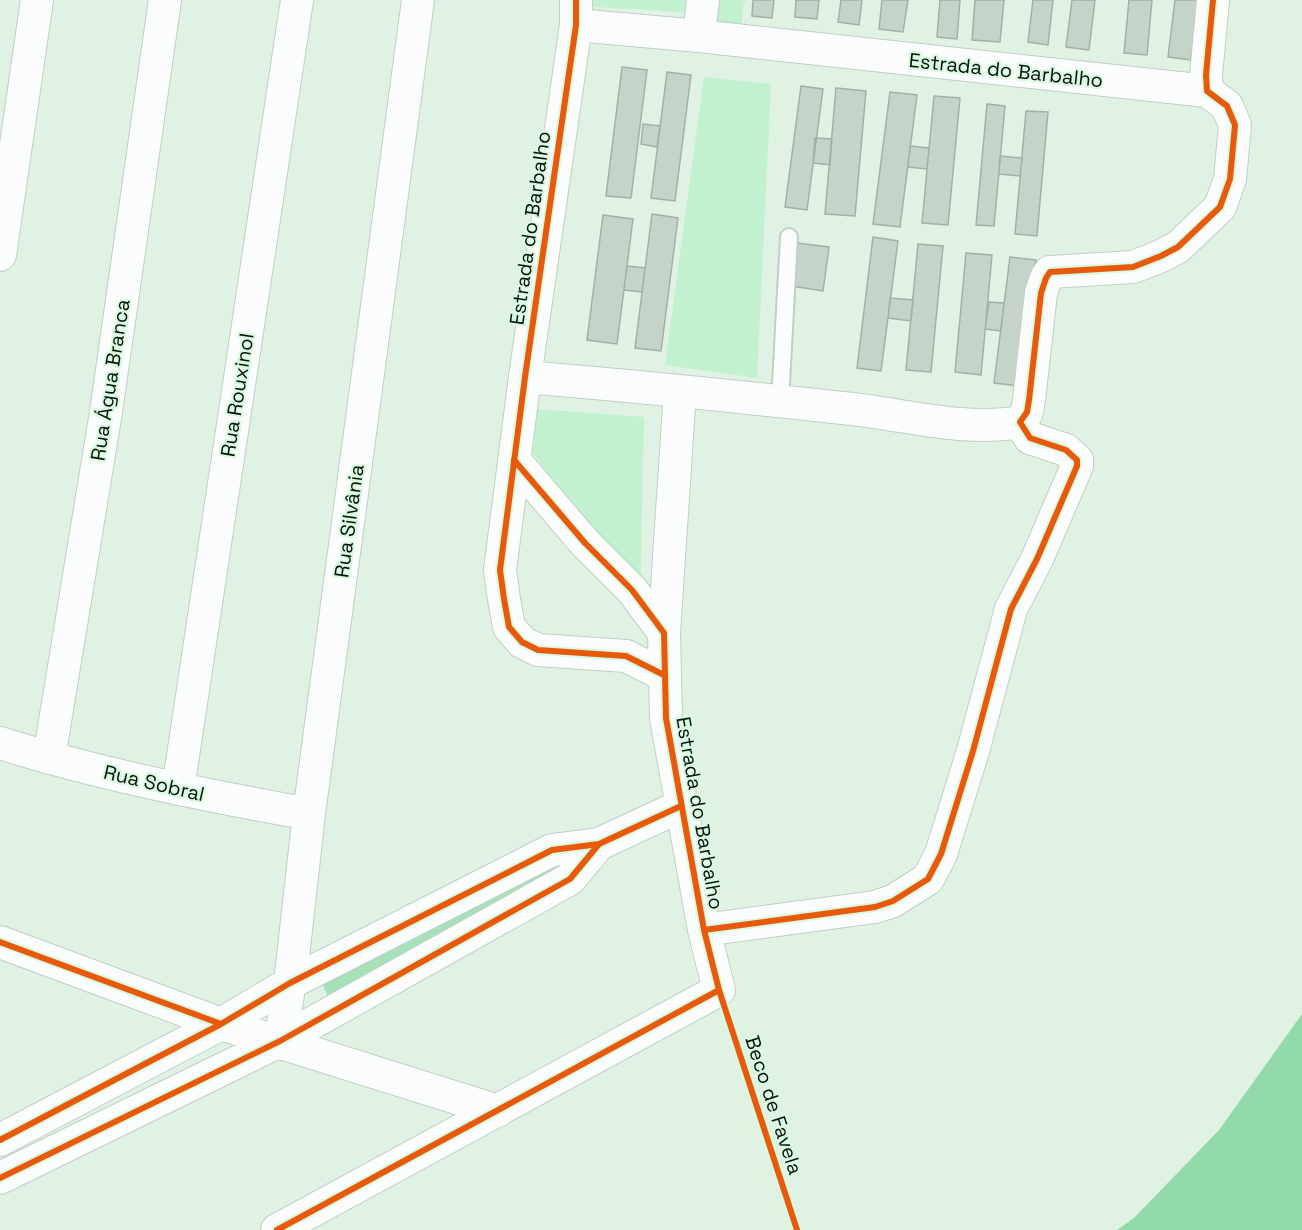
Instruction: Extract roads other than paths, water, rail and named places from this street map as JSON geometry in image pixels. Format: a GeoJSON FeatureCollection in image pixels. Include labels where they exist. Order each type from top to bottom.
{"type":"FeatureCollection","features":[{"type":"Feature","properties":{"kind":"street"},"geometry":{"type":"LineString","coordinates":[[0,255],[37,0]]}},
{"type":"Feature","properties":{"kind":"street","name":"Rua Água Branca"},"geometry":{"type":"LineString","coordinates":[[49,758],[106,412],[165,0]]}},
{"type":"Feature","properties":{"kind":"street","name":"Rua Rouxinol"},"geometry":{"type":"LineString","coordinates":[[178,789],[297,0]]}},
{"type":"Feature","properties":{"kind":"street","name":"Rua Silvânia"},"geometry":{"type":"LineString","coordinates":[[280,1041],[290,983],[309,814],[418,0]]}},
{"type":"Feature","properties":{"kind":"street"},"geometry":{"type":"LineString","coordinates":[[699,36],[703,0]]}},
{"type":"Feature","properties":{"kind":"street"},"geometry":{"type":"LineString","coordinates":[[525,377],[680,391],[947,422],[1004,425],[1020,422],[1027,412],[1041,293],[1050,272],[1133,267],[1178,247],[1220,207],[1230,179],[1235,125],[1227,106],[1207,91],[1206,75],[1213,0]]}},
{"type":"Feature","properties":{"kind":"street","name":"Estrada do Barbalho"},"geometry":{"type":"LineString","coordinates":[[664,675],[626,656],[538,650],[522,642],[509,627],[500,570],[576,12],[699,36],[1207,91]]}},
{"type":"Feature","properties":{"kind":"street","name":"Estrada do Barbalho"},"geometry":{"type":"LineString","coordinates":[[498,1111],[719,990],[704,930],[666,718],[664,633],[680,391]]}},
{"type":"Feature","properties":{"kind":"street"},"geometry":{"type":"LineString","coordinates":[[704,930],[875,907],[893,901],[928,879],[941,854],[973,752],[1011,609],[1037,559],[1077,466],[1077,460],[1066,450],[1030,438],[1020,422]]}},
{"type":"Feature","properties":{"kind":"street"},"geometry":{"type":"LineString","coordinates":[[514,460],[585,543],[632,590],[664,633]]}},
{"type":"Feature","properties":{"kind":"street","name":"Rua Sobral"},"geometry":{"type":"LineString","coordinates":[[0,743],[49,758],[178,789],[309,814]]}},
{"type":"Feature","properties":{"kind":"street"},"geometry":{"type":"LineString","coordinates":[[0,1140],[221,1024],[290,983],[552,850],[599,844],[681,806]]}},
{"type":"Feature","properties":{"kind":"street"},"geometry":{"type":"LineString","coordinates":[[0,1178],[280,1041],[570,879],[599,844]]}},
{"type":"Feature","properties":{"kind":"street"},"geometry":{"type":"LineString","coordinates":[[0,942],[221,1024],[498,1111]]}},
{"type":"Feature","properties":{"kind":"street"},"geometry":{"type":"LineString","coordinates":[[277,1230],[498,1111]]}},
{"type":"Feature","properties":{"kind":"lane"},"geometry":{"type":"LineString","coordinates":[[780,402],[789,237]]}}]}
